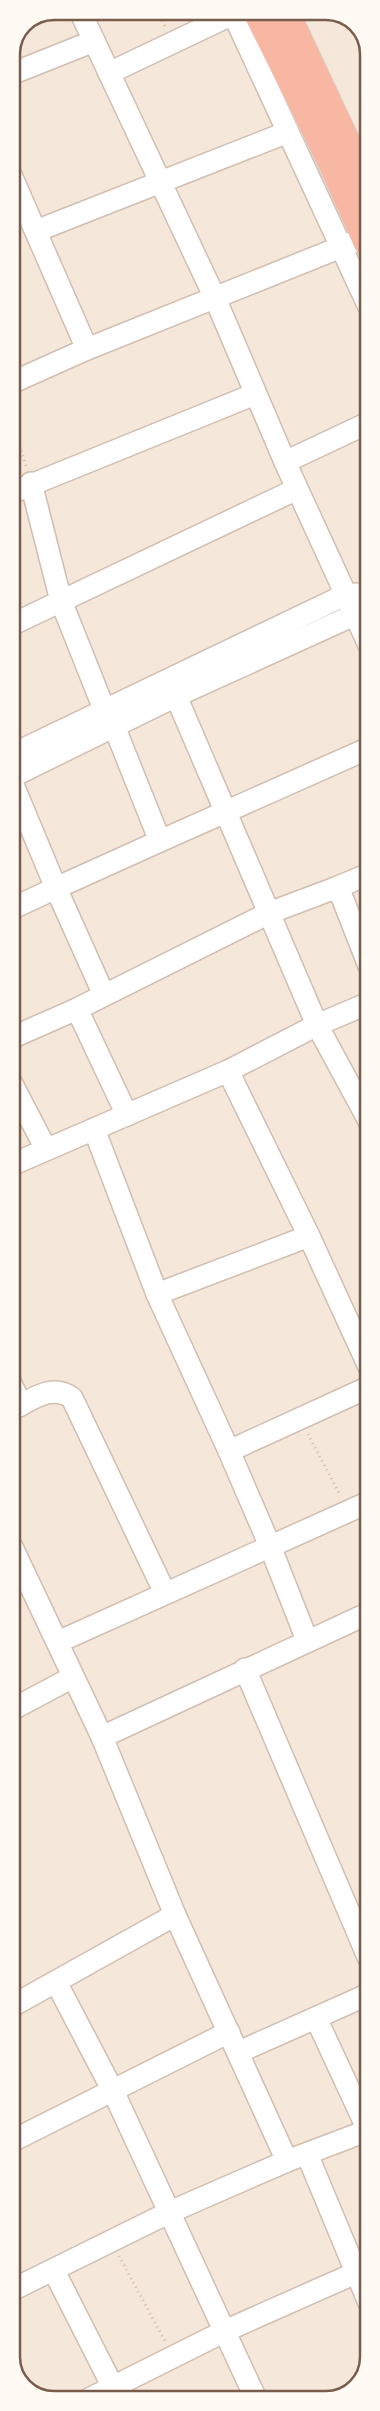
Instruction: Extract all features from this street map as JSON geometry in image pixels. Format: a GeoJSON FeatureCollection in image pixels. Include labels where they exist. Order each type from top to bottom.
{"type":"FeatureCollection","features":[{"type":"Feature","properties":{"kind":"highway"},"geometry":{"type":"LineString","coordinates":[[246,20],[332,162],[358,242]]}},
{"type":"Feature","properties":{"kind":"highway"},"geometry":{"type":"LineString","coordinates":[[289,20],[360,172]]}},
{"type":"Feature","properties":{"kind":"street"},"geometry":{"type":"LineString","coordinates":[[84,20],[216,298],[255,394],[345,595],[360,608]]}},
{"type":"Feature","properties":{"kind":"street"},"geometry":{"type":"LineString","coordinates":[[109,73],[224,20]]}},
{"type":"Feature","properties":{"kind":"street"},"geometry":{"type":"LineString","coordinates":[[244,20],[288,132],[358,242],[360,255]]}},
{"type":"Feature","properties":{"kind":"street"},"geometry":{"type":"LineString","coordinates":[[20,70],[94,41]]}},
{"type":"Feature","properties":{"kind":"street"},"geometry":{"type":"LineString","coordinates":[[36,230],[161,183],[288,132]]}},
{"type":"Feature","properties":{"kind":"street"},"geometry":{"type":"LineString","coordinates":[[20,195],[87,349]]}},
{"type":"Feature","properties":{"kind":"street"},"geometry":{"type":"LineString","coordinates":[[20,378],[87,349],[358,242]]}},
{"type":"Feature","properties":{"kind":"street"},"geometry":{"type":"LineString","coordinates":[[20,489],[255,394]]}},
{"type":"Feature","properties":{"kind":"street"},"geometry":{"type":"LineString","coordinates":[[285,462],[360,428]]}},
{"type":"Feature","properties":{"kind":"street"},"geometry":{"type":"LineString","coordinates":[[31,484],[61,602],[160,840]]}},
{"type":"Feature","properties":{"kind":"street"},"geometry":{"type":"LineString","coordinates":[[20,621],[297,490]]}},
{"type":"Feature","properties":{"kind":"street"},"geometry":{"type":"LineString","coordinates":[[20,772],[109,718],[345,595],[360,594]]}},
{"type":"Feature","properties":{"kind":"street"},"geometry":{"type":"LineString","coordinates":[[20,752],[109,718],[176,696],[360,609]]}},
{"type":"Feature","properties":{"kind":"street"},"geometry":{"type":"LineString","coordinates":[[176,696],[224,812],[317,1025],[360,1104]]}},
{"type":"Feature","properties":{"kind":"street"},"geometry":{"type":"LineString","coordinates":[[20,905],[160,840],[360,752]]}},
{"type":"Feature","properties":{"kind":"street"},"geometry":{"type":"LineString","coordinates":[[20,800],[56,888],[104,995]]}},
{"type":"Feature","properties":{"kind":"street"},"geometry":{"type":"LineString","coordinates":[[20,1034],[78,1009],[269,913],[360,877]]}},
{"type":"Feature","properties":{"kind":"street"},"geometry":{"type":"LineString","coordinates":[[338,887],[360,945]]}},
{"type":"Feature","properties":{"kind":"street"},"geometry":{"type":"LineString","coordinates":[[20,1161],[228,1071],[317,1025],[360,1006]]}},
{"type":"Feature","properties":{"kind":"street"},"geometry":{"type":"LineString","coordinates":[[78,1009],[127,1114]]}},
{"type":"Feature","properties":{"kind":"street"},"geometry":{"type":"LineString","coordinates":[[228,1071],[309,1236],[360,1347]]}},
{"type":"Feature","properties":{"kind":"street"},"geometry":{"type":"LineString","coordinates":[[20,1099],[46,1149]]}},
{"type":"Feature","properties":{"kind":"street"},"geometry":{"type":"LineString","coordinates":[[94,1129],[157,1294],[229,1451],[270,1546],[307,1640]]}},
{"type":"Feature","properties":{"kind":"street"},"geometry":{"type":"LineString","coordinates":[[157,1294],[309,1236]]}},
{"type":"Feature","properties":{"kind":"street"},"geometry":{"type":"LineString","coordinates":[[20,1406],[51,1391],[63,1392],[72,1398],[165,1594]]}},
{"type":"Feature","properties":{"kind":"street"},"geometry":{"type":"LineString","coordinates":[[229,1451],[360,1391]]}},
{"type":"Feature","properties":{"kind":"street"},"geometry":{"type":"LineString","coordinates":[[58,1642],[360,1506]]}},
{"type":"Feature","properties":{"kind":"street"},"geometry":{"type":"LineString","coordinates":[[20,1568],[58,1642],[102,1737],[176,1915],[287,2161]]}},
{"type":"Feature","properties":{"kind":"street"},"geometry":{"type":"LineString","coordinates":[[102,1737],[360,1617]]}},
{"type":"Feature","properties":{"kind":"street"},"geometry":{"type":"LineString","coordinates":[[245,1669],[360,1938]]}},
{"type":"Feature","properties":{"kind":"street"},"geometry":{"type":"LineString","coordinates":[[20,1706],[73,1677]]}},
{"type":"Feature","properties":{"kind":"street"},"geometry":{"type":"LineString","coordinates":[[20,2002],[176,1915]]}},
{"type":"Feature","properties":{"kind":"street"},"geometry":{"type":"LineString","coordinates":[[56,1982],[113,2091],[252,2391]]}},
{"type":"Feature","properties":{"kind":"street"},"geometry":{"type":"LineString","coordinates":[[239,2052],[360,1998]]}},
{"type":"Feature","properties":{"kind":"street"},"geometry":{"type":"LineString","coordinates":[[316,2018],[360,2113]]}},
{"type":"Feature","properties":{"kind":"street"},"geometry":{"type":"LineString","coordinates":[[20,2138],[229,2032]]}},
{"type":"Feature","properties":{"kind":"street"},"geometry":{"type":"LineString","coordinates":[[20,2286],[170,2212],[287,2161],[360,2133]]}},
{"type":"Feature","properties":{"kind":"street"},"geometry":{"type":"LineString","coordinates":[[307,2154],[360,2263]]}},
{"type":"Feature","properties":{"kind":"street"},"geometry":{"type":"LineString","coordinates":[[121,2391],[174,2358],[225,2331],[360,2270]]}},
{"type":"Feature","properties":{"kind":"street"},"geometry":{"type":"LineString","coordinates":[[54,2271],[114,2391]]}},
{"type":"Feature","properties":{"kind":"path"},"geometry":{"type":"LineString","coordinates":[[20,447],[31,484]]}},
{"type":"Feature","properties":{"kind":"path"},"geometry":{"type":"LineString","coordinates":[[300,1418],[348,1511]]}},
{"type":"Feature","properties":{"kind":"path"},"geometry":{"type":"LineString","coordinates":[[112,2242],[174,2358]]}},
{"type":"Feature","properties":{"kind":"shaded area"},"geometry":{"type":"Polygon","coordinates":[[[328,20],[335,21],[350,30],[360,50],[360,2361],[355,2374],[347,2384],[330,2391],[52,2391],[32,2383],[27,2378],[20,2361],[20,54],[23,41],[30,30],[47,21],[328,20]]]}}]}
